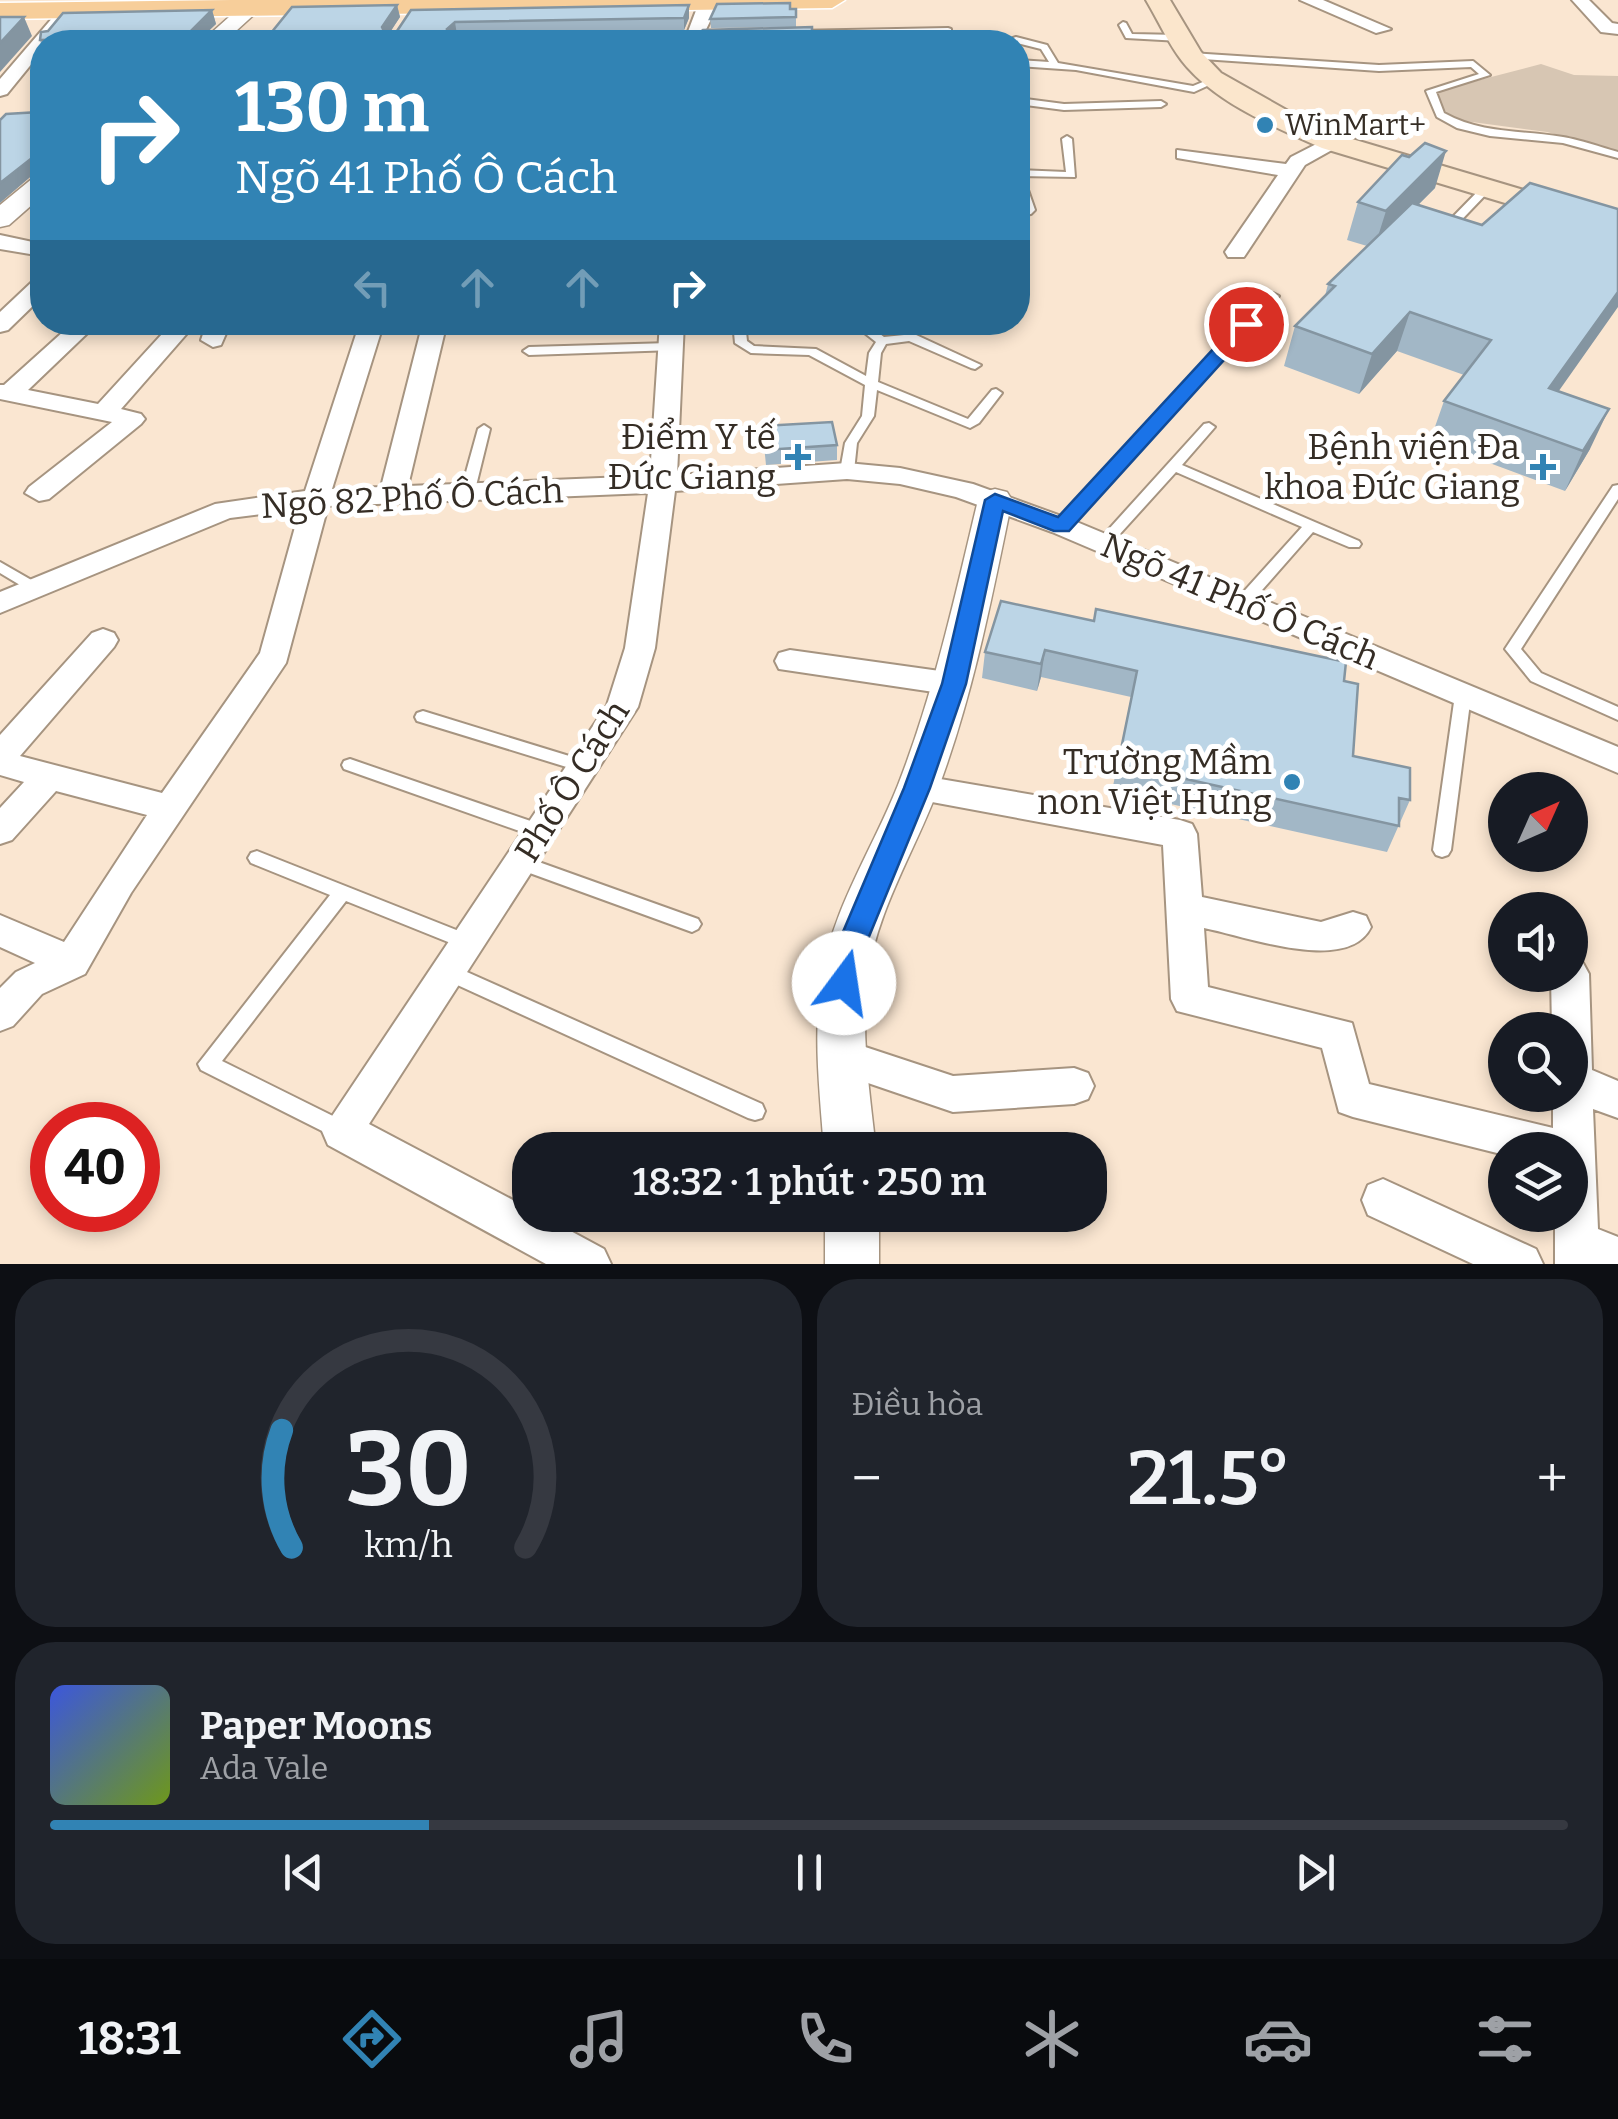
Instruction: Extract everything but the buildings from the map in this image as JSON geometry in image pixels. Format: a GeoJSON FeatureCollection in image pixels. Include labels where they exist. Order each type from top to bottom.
{"type":"FeatureCollection","features":[{"type":"Feature","properties":{"kind":"main road"},"geometry":{"type":"LineString","coordinates":[[0,11],[257,4],[413,11],[832,0]]}},
{"type":"Feature","properties":{"kind":"main road"},"geometry":{"type":"LineString","coordinates":[[1158,0],[1185,47],[1215,80],[1272,114],[1332,142],[1618,228]]}},
{"type":"Feature","properties":{"kind":"street"},"geometry":{"type":"LineString","coordinates":[[1308,0],[1382,29]]}},
{"type":"Feature","properties":{"kind":"street"},"geometry":{"type":"LineString","coordinates":[[1580,0],[1607,28],[1618,28]]}},
{"type":"Feature","properties":{"kind":"street"},"geometry":{"type":"LineString","coordinates":[[698,30],[706,14],[706,2]]}},
{"type":"Feature","properties":{"kind":"street"},"geometry":{"type":"LineString","coordinates":[[226,30],[257,4]]}},
{"type":"Feature","properties":{"kind":"street"},"geometry":{"type":"LineString","coordinates":[[51,30],[69,9]]}},
{"type":"Feature","properties":{"kind":"street"},"geometry":{"type":"LineString","coordinates":[[0,90],[30,55]]}},
{"type":"Feature","properties":{"kind":"street"},"geometry":{"type":"LineString","coordinates":[[1236,252],[1298,160],[1332,142]]}},
{"type":"Feature","properties":{"kind":"street"},"geometry":{"type":"LineString","coordinates":[[1184,154],[1291,171]]}},
{"type":"Feature","properties":{"kind":"street"},"geometry":{"type":"LineString","coordinates":[[30,195],[1,223],[30,242]]}},
{"type":"Feature","properties":{"kind":"street"},"geometry":{"type":"LineString","coordinates":[[0,325],[30,296]]}},
{"type":"Feature","properties":{"kind":"street"},"geometry":{"type":"LineString","coordinates":[[5,393],[73,335]]}},
{"type":"Feature","properties":{"kind":"street"},"geometry":{"type":"LineString","coordinates":[[106,411],[174,335]]}},
{"type":"Feature","properties":{"kind":"street"},"geometry":{"type":"LineString","coordinates":[[0,1014],[30,983],[72,963],[169,808],[275,655],[316,498],[368,335]]}},
{"type":"Feature","properties":{"kind":"street"},"geometry":{"type":"LineString","coordinates":[[392,496],[432,335]]}},
{"type":"Feature","properties":{"kind":"street","name":"Phố Ô Cách"},"geometry":{"type":"LineString","coordinates":[[342,1131],[586,767],[622,707],[636,667],[662,484],[671,335]]}},
{"type":"Feature","properties":{"kind":"street"},"geometry":{"type":"LineString","coordinates":[[5,393],[106,411],[132,420],[39,493]]}},
{"type":"Feature","properties":{"kind":"street","name":"Ngõ 41 Phố Ô Cách"},"geometry":{"type":"LineString","coordinates":[[662,484],[846,471],[900,476],[995,500],[1618,761]]}},
{"type":"Feature","properties":{"kind":"street","name":"Ngõ 82 Phố Ô Cách"},"geometry":{"type":"LineString","coordinates":[[0,603],[225,510],[316,498],[662,484]]}},
{"type":"Feature","properties":{"kind":"street"},"geometry":{"type":"LineString","coordinates":[[848,1132],[841,1057],[844,983],[854,939],[917,788],[954,684],[995,500]]}},
{"type":"Feature","properties":{"kind":"street"},"geometry":{"type":"LineString","coordinates":[[103,640],[0,760],[169,808]]}},
{"type":"Feature","properties":{"kind":"street"},"geometry":{"type":"LineString","coordinates":[[790,661],[954,684]]}},
{"type":"Feature","properties":{"kind":"street"},"geometry":{"type":"LineString","coordinates":[[0,830],[50,776]]}},
{"type":"Feature","properties":{"kind":"street"},"geometry":{"type":"LineString","coordinates":[[917,788],[1180,834],[1190,999],[1338,1035],[1353,1099],[1489,1132]]}},
{"type":"Feature","properties":{"kind":"street"},"geometry":{"type":"LineString","coordinates":[[1182,908],[1321,937],[1333,937],[1353,927]]}},
{"type":"Feature","properties":{"kind":"street"},"geometry":{"type":"LineString","coordinates":[[0,930],[72,963]]}},
{"type":"Feature","properties":{"kind":"street"},"geometry":{"type":"LineString","coordinates":[[841,1057],[954,1094],[1074,1086]]}},
{"type":"Feature","properties":{"kind":"street"},"geometry":{"type":"LineString","coordinates":[[1588,1087],[1618,1100]]}},
{"type":"Feature","properties":{"kind":"street"},"geometry":{"type":"LineString","coordinates":[[342,1131],[589,1264]]}},
{"type":"Feature","properties":{"kind":"street"},"geometry":{"type":"LineString","coordinates":[[1383,1200],[1521,1264]]}},
{"type":"Feature","properties":{"kind":"street"},"geometry":{"type":"LineString","coordinates":[[852,1232],[852,1264]]}},
{"type":"Feature","properties":{"kind":"street"},"geometry":{"type":"LineString","coordinates":[[1576,1253],[1618,1260]]}},
{"type":"Feature","properties":{"kind":"lane"},"geometry":{"type":"LineString","coordinates":[[1123,25],[1129,36]]}},
{"type":"Feature","properties":{"kind":"lane"},"geometry":{"type":"LineString","coordinates":[[1110,36],[1379,68],[1473,64],[1486,74],[1431,91],[1437,110],[1448,121],[1475,131],[1564,140],[1618,156]]}},
{"type":"Feature","properties":{"kind":"lane"},"geometry":{"type":"LineString","coordinates":[[1030,44],[1044,47],[1054,64]]}},
{"type":"Feature","properties":{"kind":"lane"},"geometry":{"type":"LineString","coordinates":[[1030,63],[1054,64],[1194,89],[1215,80]]}},
{"type":"Feature","properties":{"kind":"lane"},"geometry":{"type":"LineString","coordinates":[[1030,103],[1064,107],[1162,104]]}},
{"type":"Feature","properties":{"kind":"lane"},"geometry":{"type":"LineString","coordinates":[[1030,174],[1071,175],[1067,139]]}},
{"type":"Feature","properties":{"kind":"lane"},"geometry":{"type":"LineString","coordinates":[[1440,236],[1487,188]]}},
{"type":"Feature","properties":{"kind":"lane"},"geometry":{"type":"LineString","coordinates":[[1062,526],[1273,296]]}},
{"type":"Feature","properties":{"kind":"lane"},"geometry":{"type":"LineString","coordinates":[[529,350],[671,335]]}},
{"type":"Feature","properties":{"kind":"lane"},"geometry":{"type":"LineString","coordinates":[[741,335],[742,342],[751,350],[812,352],[872,384],[970,424],[978,419],[983,403],[996,394]]}},
{"type":"Feature","properties":{"kind":"lane"},"geometry":{"type":"LineString","coordinates":[[875,335],[882,341],[910,337],[975,366]]}},
{"type":"Feature","properties":{"kind":"lane"},"geometry":{"type":"LineString","coordinates":[[846,471],[851,442],[868,416],[875,354],[882,341]]}},
{"type":"Feature","properties":{"kind":"lane"},"geometry":{"type":"LineString","coordinates":[[467,494],[484,428]]}},
{"type":"Feature","properties":{"kind":"lane"},"geometry":{"type":"LineString","coordinates":[[1104,543],[1209,428]]}},
{"type":"Feature","properties":{"kind":"lane"},"geometry":{"type":"LineString","coordinates":[[1176,468],[1354,544]]}},
{"type":"Feature","properties":{"kind":"lane"},"geometry":{"type":"LineString","coordinates":[[1618,490],[1513,650],[1536,677],[1618,714]]}},
{"type":"Feature","properties":{"kind":"lane"},"geometry":{"type":"LineString","coordinates":[[1243,602],[1311,525]]}},
{"type":"Feature","properties":{"kind":"lane"},"geometry":{"type":"LineString","coordinates":[[0,567],[35,588]]}},
{"type":"Feature","properties":{"kind":"lane"},"geometry":{"type":"LineString","coordinates":[[1442,850],[1463,695]]}},
{"type":"Feature","properties":{"kind":"lane"},"geometry":{"type":"LineString","coordinates":[[423,718],[586,767]]}},
{"type":"Feature","properties":{"kind":"lane"},"geometry":{"type":"LineString","coordinates":[[350,766],[542,832]]}},
{"type":"Feature","properties":{"kind":"lane"},"geometry":{"type":"LineString","coordinates":[[257,858],[468,942]]}},
{"type":"Feature","properties":{"kind":"lane"},"geometry":{"type":"LineString","coordinates":[[522,863],[692,924]]}},
{"type":"Feature","properties":{"kind":"lane"},"geometry":{"type":"LineString","coordinates":[[342,1131],[208,1064],[343,892]]}},
{"type":"Feature","properties":{"kind":"lane"},"geometry":{"type":"LineString","coordinates":[[448,972],[754,1111]]}},
{"type":"Feature","properties":{"kind":"shaded area"},"geometry":{"type":"Polygon","coordinates":[[[1541,64],[1574,75],[1618,76],[1618,151],[1547,132],[1445,116],[1436,92],[1541,64]]]}},
{"type":"Feature","properties":{"kind":"place","name":"WinMart+"},"geometry":{"type":"Point","coordinates":[1265,125]}},
{"type":"Feature","properties":{"kind":"place","name":"Điểm Y tế Đức Giang"},"geometry":{"type":"Point","coordinates":[798,457]}},
{"type":"Feature","properties":{"kind":"place","name":"Bệnh viện Đa khoa Đức Giang"},"geometry":{"type":"Point","coordinates":[1543,467]}},
{"type":"Feature","properties":{"kind":"place","name":"Trường Mầm non Việt Hưng"},"geometry":{"type":"Point","coordinates":[1292,782]}},
{"type":"Feature","properties":{"kind":"route"},"geometry":{"type":"LineString","coordinates":[[844,983],[854,939],[917,788],[954,684],[995,500],[1062,526],[1246,324]]}}]}
